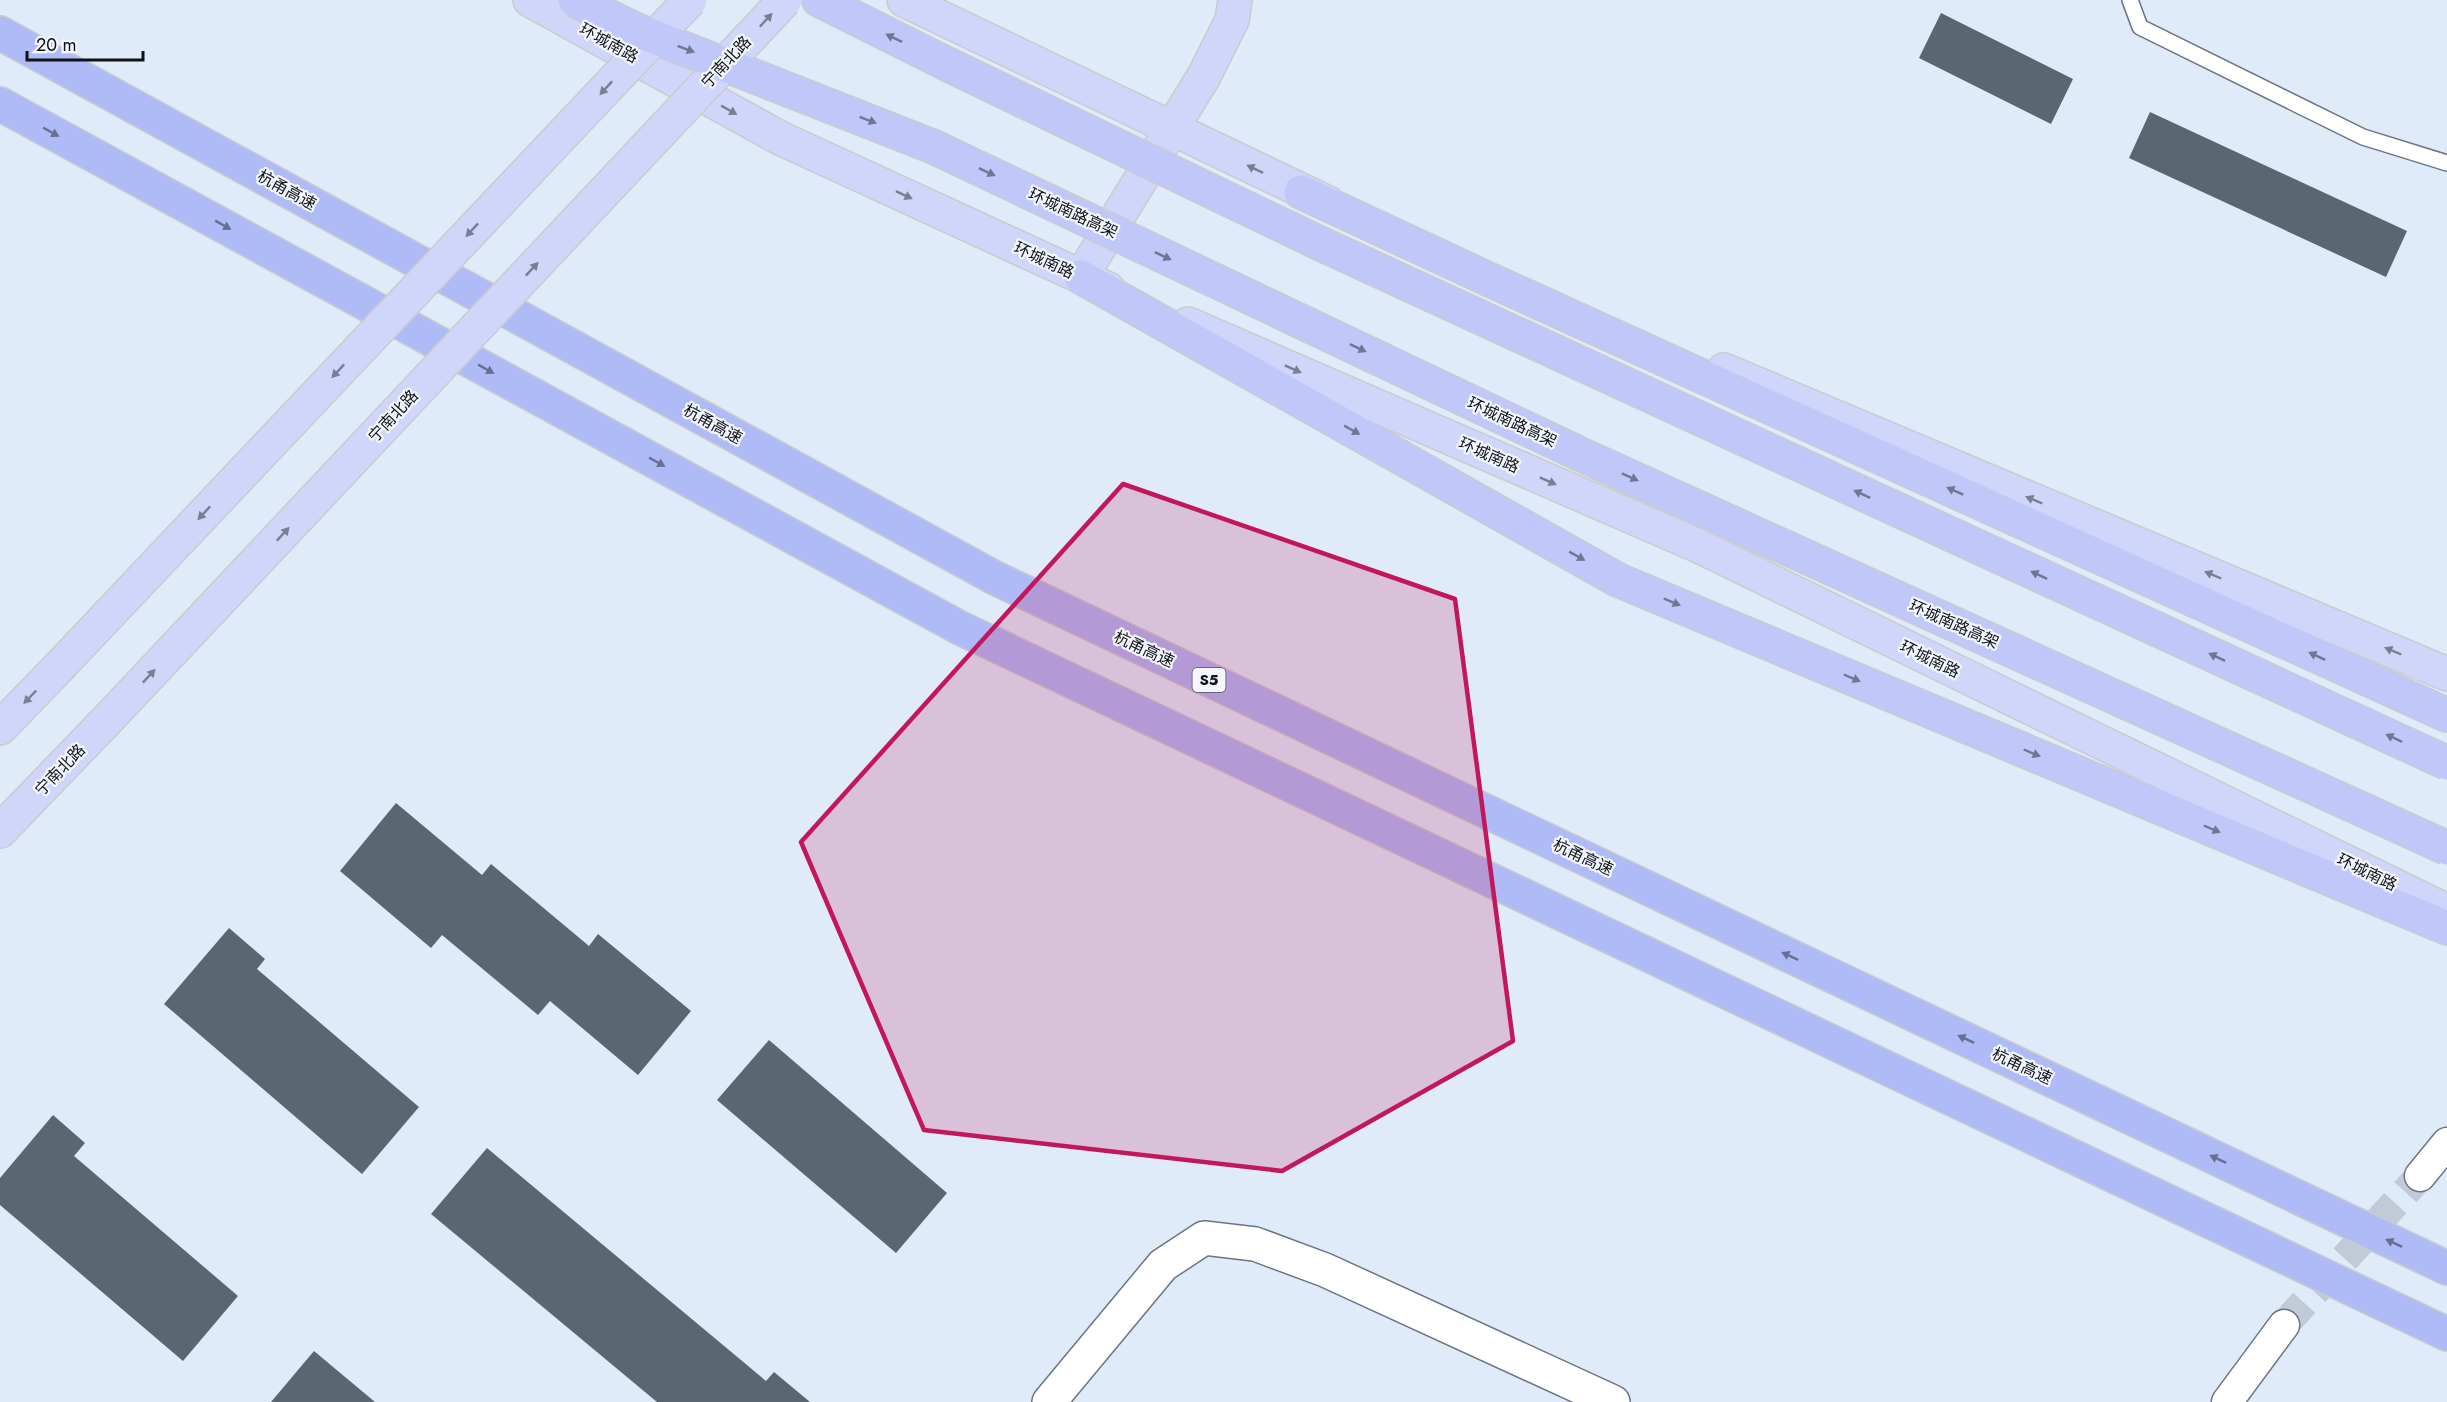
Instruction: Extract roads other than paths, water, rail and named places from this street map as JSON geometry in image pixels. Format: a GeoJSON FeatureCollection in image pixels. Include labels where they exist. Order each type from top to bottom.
{"type":"FeatureCollection","features":[{"type":"Feature","properties":{"kind":"highway","name":"环城南路高架"},"geometry":{"type":"LineString","coordinates":[[575,0],[634,29],[934,147],[1582,455],[2447,848]]}},
{"type":"Feature","properties":{"kind":"highway"},"geometry":{"type":"LineString","coordinates":[[819,0],[1317,242],[2447,762]]}},
{"type":"Feature","properties":{"kind":"highway","name":"杭甬高速"},"geometry":{"type":"LineString","coordinates":[[0,33],[996,578],[2447,1268]]}},
{"type":"Feature","properties":{"kind":"highway"},"geometry":{"type":"LineString","coordinates":[[0,104],[960,628],[2447,1334]]}},
{"type":"Feature","properties":{"kind":"highway"},"geometry":{"type":"LineString","coordinates":[[1301,192],[2447,715]]}},
{"type":"Feature","properties":{"kind":"highway"},"geometry":{"type":"LineString","coordinates":[[1081,277],[1618,579],[2447,928]]}},
{"type":"Feature","properties":{"kind":"main road"},"geometry":{"type":"LineString","coordinates":[[0,728],[690,0]]}},
{"type":"Feature","properties":{"kind":"main road","name":"宁南北路"},"geometry":{"type":"LineString","coordinates":[[0,831],[785,0]]}},
{"type":"Feature","properties":{"kind":"main road"},"geometry":{"type":"LineString","coordinates":[[904,0],[1301,192],[2447,674]]}},
{"type":"Feature","properties":{"kind":"main road"},"geometry":{"type":"LineString","coordinates":[[1081,277],[1204,76],[1232,20],[1235,0]]}},
{"type":"Feature","properties":{"kind":"main road","name":"环城南路"},"geometry":{"type":"LineString","coordinates":[[534,1],[780,138],[1081,277],[1699,546],[2447,911]]}},
{"type":"Feature","properties":{"kind":"street"},"geometry":{"type":"LineString","coordinates":[[2420,1176],[2447,1143]]}},
{"type":"Feature","properties":{"kind":"street"},"geometry":{"type":"LineString","coordinates":[[1049,1402],[1163,1265],[1204,1238],[1256,1244],[1325,1270],[1613,1402]]}},
{"type":"Feature","properties":{"kind":"street"},"geometry":{"type":"LineString","coordinates":[[2227,1402],[2284,1325]]}},
{"type":"Feature","properties":{"kind":"lane"},"geometry":{"type":"LineString","coordinates":[[2130,0],[2140,27],[2363,137],[2447,163]]}},
{"type":"Feature","properties":{"kind":"tunnel"},"geometry":{"type":"LineString","coordinates":[[2284,1325],[2420,1176]]}}]}
